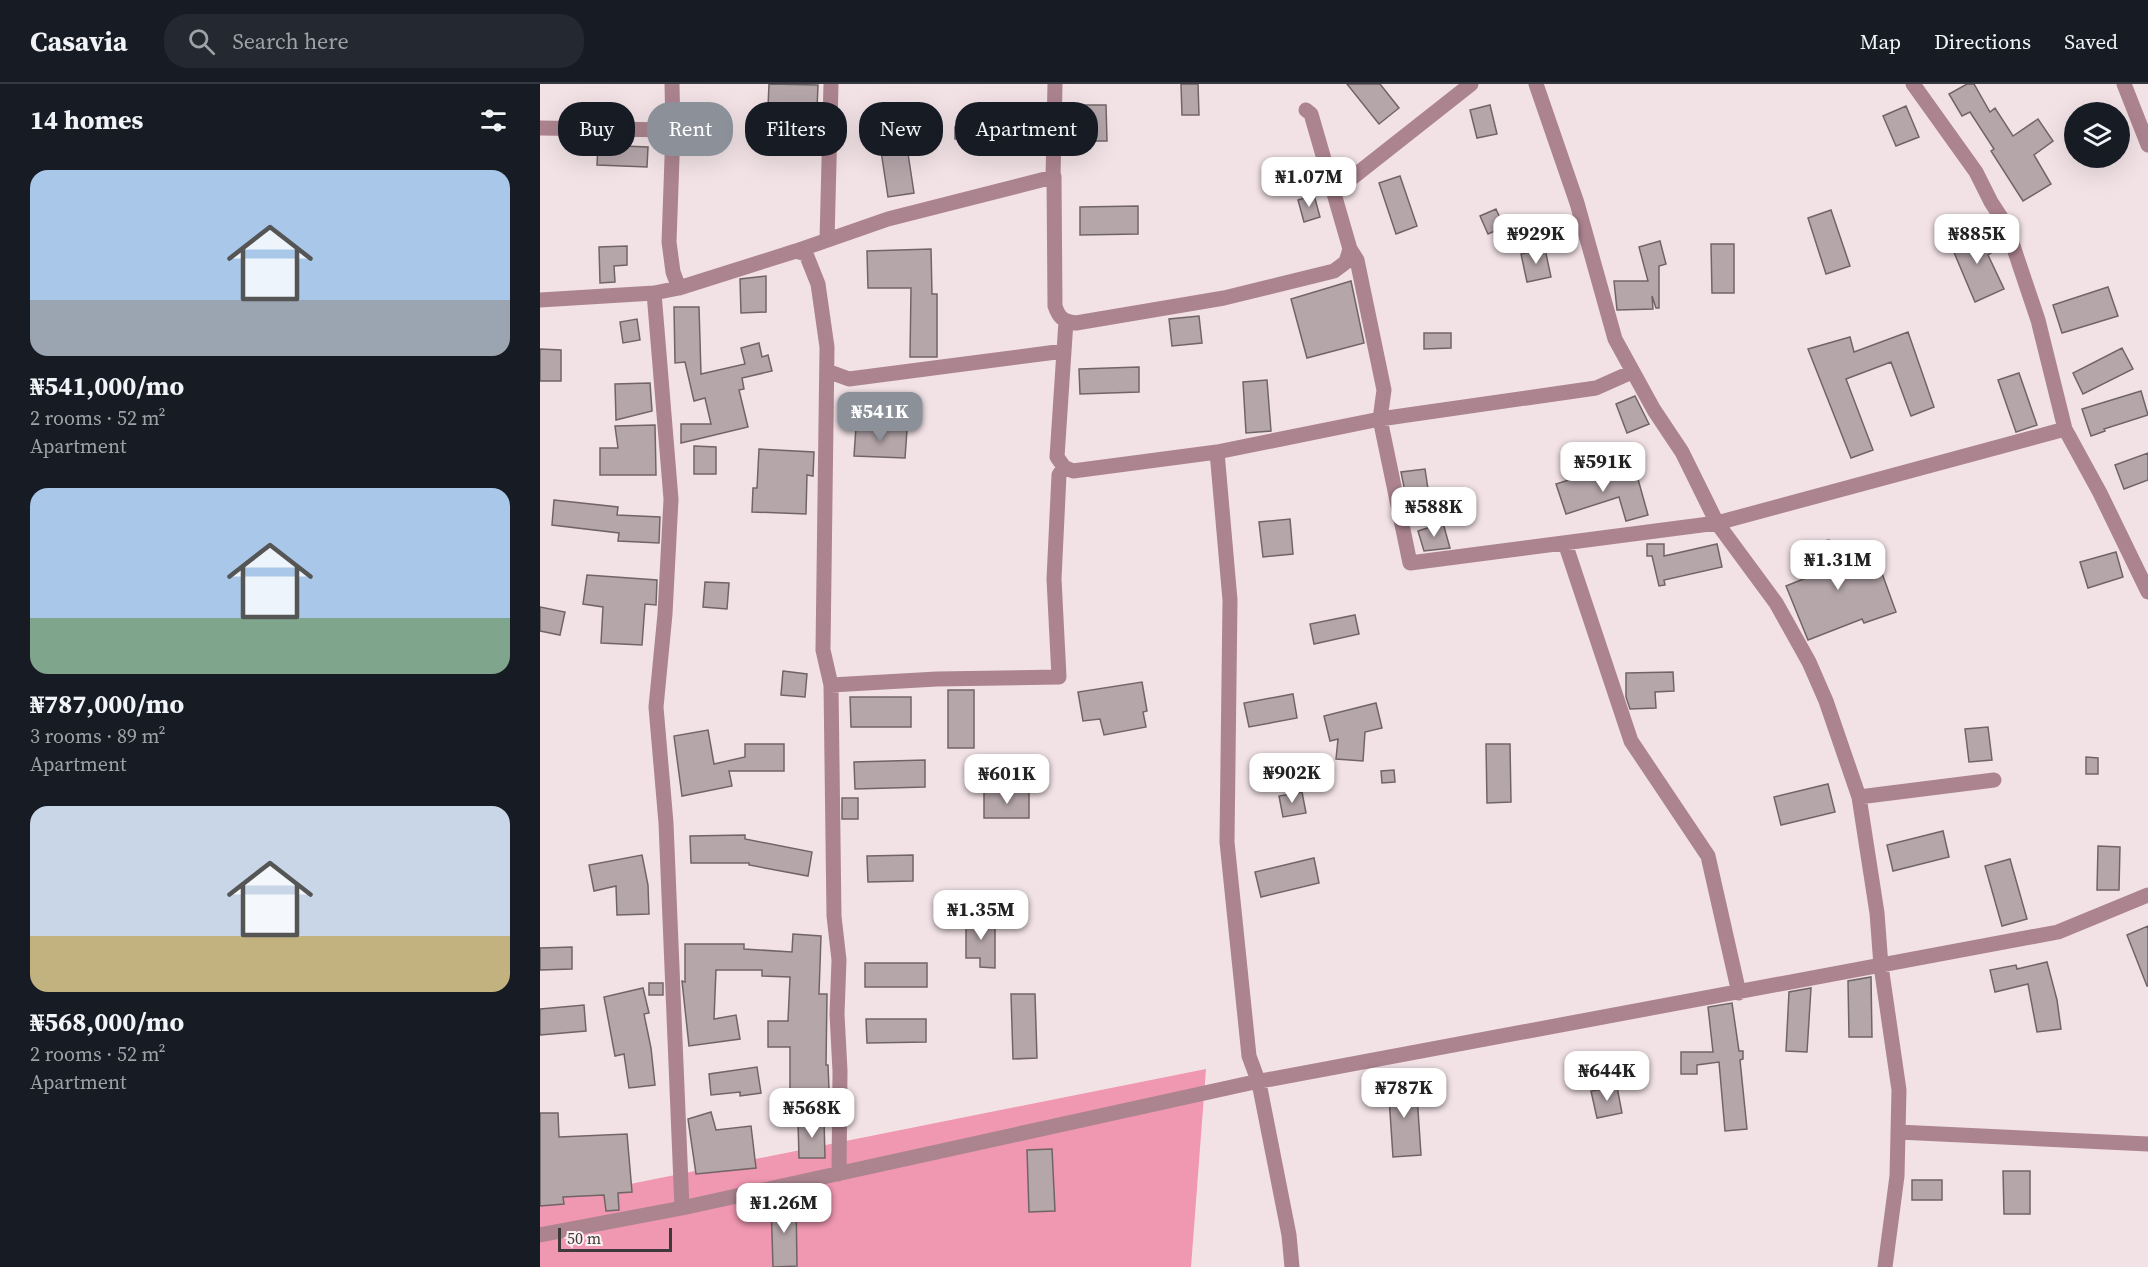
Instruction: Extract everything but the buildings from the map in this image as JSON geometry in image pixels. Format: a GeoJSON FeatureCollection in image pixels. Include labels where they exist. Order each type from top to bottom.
{"type":"FeatureCollection","features":[{"type":"Feature","properties":{"kind":"street"},"geometry":{"type":"LineString","coordinates":[[672,84],[672,102]]}},
{"type":"Feature","properties":{"kind":"street"},"geometry":{"type":"LineString","coordinates":[[827,240],[831,84]]}},
{"type":"Feature","properties":{"kind":"street"},"geometry":{"type":"LineString","coordinates":[[1055,84],[1054,306],[1058,315],[1066,321],[1076,323],[1224,298],[1334,271],[1346,262],[1350,249]]}},
{"type":"Feature","properties":{"kind":"street"},"geometry":{"type":"LineString","coordinates":[[1334,192],[1471,84]]}},
{"type":"Feature","properties":{"kind":"street"},"geometry":{"type":"LineString","coordinates":[[1536,84],[1577,203],[1615,339],[1632,372],[1682,452],[1717,523],[1776,603],[1809,662],[1826,701],[1858,797],[1899,1090],[1897,1176],[1885,1267]]}},
{"type":"Feature","properties":{"kind":"street"},"geometry":{"type":"LineString","coordinates":[[1913,84],[1976,172],[2006,225],[2038,320],[2065,429],[2100,493],[2148,592]]}},
{"type":"Feature","properties":{"kind":"street"},"geometry":{"type":"LineString","coordinates":[[2124,84],[2148,145]]}},
{"type":"Feature","properties":{"kind":"street"},"geometry":{"type":"LineString","coordinates":[[1306,110],[1311,114],[1350,249],[1357,260],[1383,390],[1380,419],[1410,563],[1717,523],[2065,429]]}},
{"type":"Feature","properties":{"kind":"street"},"geometry":{"type":"LineString","coordinates":[[540,128],[647,130]]}},
{"type":"Feature","properties":{"kind":"street"},"geometry":{"type":"LineString","coordinates":[[672,156],[669,242],[673,272],[679,288]]}},
{"type":"Feature","properties":{"kind":"street"},"geometry":{"type":"LineString","coordinates":[[540,300],[654,293],[679,288],[888,219],[1054,176]]}},
{"type":"Feature","properties":{"kind":"street"},"geometry":{"type":"LineString","coordinates":[[796,251],[806,254],[818,284],[827,347],[823,650],[831,685],[834,916],[839,960],[838,1174]]}},
{"type":"Feature","properties":{"kind":"street"},"geometry":{"type":"LineString","coordinates":[[654,293],[671,499],[666,614],[656,707],[666,823],[682,1208]]}},
{"type":"Feature","properties":{"kind":"street"},"geometry":{"type":"LineString","coordinates":[[1066,321],[1057,457],[1064,467],[1073,471],[1217,452],[1380,419],[1596,388],[1632,372]]}},
{"type":"Feature","properties":{"kind":"street"},"geometry":{"type":"LineString","coordinates":[[827,370],[849,380],[1064,351]]}},
{"type":"Feature","properties":{"kind":"street"},"geometry":{"type":"LineString","coordinates":[[1217,452],[1230,600],[1227,842],[1249,1056],[1259,1083],[1289,1235],[1292,1267]]}},
{"type":"Feature","properties":{"kind":"street"},"geometry":{"type":"LineString","coordinates":[[831,685],[937,679],[1059,677],[1054,579],[1059,475],[1064,467]]}},
{"type":"Feature","properties":{"kind":"street"},"geometry":{"type":"LineString","coordinates":[[1565,543],[1631,741],[1708,856],[1738,993]]}},
{"type":"Feature","properties":{"kind":"street"},"geometry":{"type":"LineString","coordinates":[[1858,797],[1994,780]]}},
{"type":"Feature","properties":{"kind":"street"},"geometry":{"type":"LineString","coordinates":[[540,1234],[682,1208],[1259,1083],[2058,932],[2148,895]]}},
{"type":"Feature","properties":{"kind":"street"},"geometry":{"type":"LineString","coordinates":[[1898,1132],[2148,1144]]}},
{"type":"Feature","properties":{"kind":"shaded area"},"geometry":{"type":"Polygon","coordinates":[[[1206,1069],[1191,1267],[540,1267],[540,1202],[1206,1069]]]}}]}
